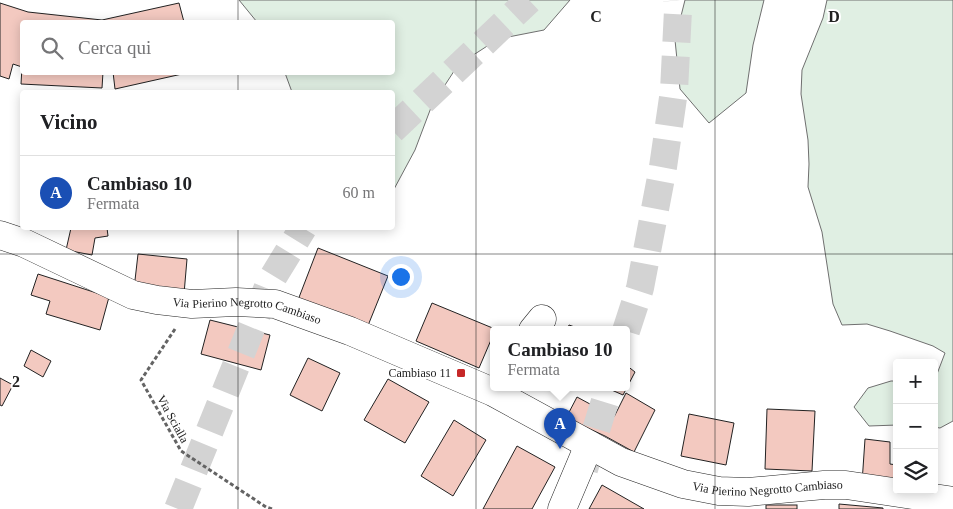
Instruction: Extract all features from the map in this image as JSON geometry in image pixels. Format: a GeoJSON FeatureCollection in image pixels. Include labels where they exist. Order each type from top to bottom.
{"type":"FeatureCollection","features":[{"type":"Feature","properties":{"kind":"street","name":"Via Pierino Negrotto Cambiaso"},"geometry":{"type":"LineString","coordinates":[[0,235],[24,243],[134,295],[192,304],[236,302],[275,304],[350,331],[490,388]]}},
{"type":"Feature","properties":{"kind":"street","name":"Via Pierino Negrotto Cambiaso"},"geometry":{"type":"LineString","coordinates":[[497,391],[621,462],[683,484],[719,491],[748,492],[824,485],[846,485],[953,501]]}},
{"type":"Feature","properties":{"kind":"street"},"geometry":{"type":"LineString","coordinates":[[562,509],[589,445]]}},
{"type":"Feature","properties":{"kind":"path","name":"Via Scialla"},"geometry":{"type":"LineString","coordinates":[[192,304],[141,380],[181,451],[266,507],[272,509]]}},
{"type":"Feature","properties":{"kind":"green space"},"geometry":{"type":"Polygon","coordinates":[[[239,0],[570,0],[544,30],[498,39],[458,65],[432,105],[415,150],[395,187],[395,90],[291,90],[286,75],[395,75],[395,20],[255,20],[239,0]]]}},
{"type":"Feature","properties":{"kind":"green space"},"geometry":{"type":"Polygon","coordinates":[[[685,0],[764,0],[753,45],[746,93],[709,123],[680,89],[675,40],[685,0]]]}},
{"type":"Feature","properties":{"kind":"green space"},"geometry":{"type":"Polygon","coordinates":[[[827,0],[953,0],[953,421],[940,428],[938,428],[938,371],[945,353],[933,346],[867,324],[842,325],[833,304],[822,232],[808,187],[808,140],[801,94],[802,70],[823,18],[827,0]]]}},
{"type":"Feature","properties":{"kind":"green space"},"geometry":{"type":"Polygon","coordinates":[[[893,381],[893,425],[869,426],[854,407],[868,388],[893,381]]]}},
{"type":"Feature","properties":{"kind":"building"},"geometry":{"type":"Polygon","coordinates":[[[0,3],[28,12],[102,20],[20,20],[20,66],[13,64],[9,79],[0,76],[0,3]]]}},
{"type":"Feature","properties":{"kind":"building"},"geometry":{"type":"Polygon","coordinates":[[[179,3],[183,20],[102,20],[179,3]]]}},
{"type":"Feature","properties":{"kind":"building"},"geometry":{"type":"Polygon","coordinates":[[[22,75],[103,75],[102,88],[21,84],[22,75]]]}},
{"type":"Feature","properties":{"kind":"building"},"geometry":{"type":"Polygon","coordinates":[[[113,75],[178,75],[115,89],[113,75]]]}},
{"type":"Feature","properties":{"kind":"building"},"geometry":{"type":"Polygon","coordinates":[[[71,230],[107,230],[108,236],[95,238],[92,255],[66,250],[71,230]]]}},
{"type":"Feature","properties":{"kind":"building"},"geometry":{"type":"Polygon","coordinates":[[[318,248],[388,276],[367,328],[298,300],[318,248]]]}},
{"type":"Feature","properties":{"kind":"building"},"geometry":{"type":"Polygon","coordinates":[[[138,254],[187,259],[184,294],[134,289],[138,254]]]}},
{"type":"Feature","properties":{"kind":"building"},"geometry":{"type":"Polygon","coordinates":[[[38,274],[109,297],[100,330],[46,314],[50,301],[31,295],[38,274]]]}},
{"type":"Feature","properties":{"kind":"building"},"geometry":{"type":"Polygon","coordinates":[[[432,303],[490,327],[490,342],[479,368],[416,341],[432,303]]]}},
{"type":"Feature","properties":{"kind":"building"},"geometry":{"type":"Polygon","coordinates":[[[210,320],[270,335],[261,370],[201,354],[210,320]]]}},
{"type":"Feature","properties":{"kind":"building"},"geometry":{"type":"Polygon","coordinates":[[[31,350],[51,361],[43,377],[24,366],[31,350]]]}},
{"type":"Feature","properties":{"kind":"building"},"geometry":{"type":"Polygon","coordinates":[[[308,358],[340,373],[322,411],[290,395],[308,358]]]}},
{"type":"Feature","properties":{"kind":"building"},"geometry":{"type":"Polygon","coordinates":[[[630,368],[635,372],[630,382],[630,368]]]}},
{"type":"Feature","properties":{"kind":"building"},"geometry":{"type":"Polygon","coordinates":[[[0,378],[13,385],[2,406],[0,405],[0,378]]]}},
{"type":"Feature","properties":{"kind":"building"},"geometry":{"type":"Polygon","coordinates":[[[388,379],[429,402],[405,443],[364,420],[388,379]]]}},
{"type":"Feature","properties":{"kind":"building"},"geometry":{"type":"Polygon","coordinates":[[[614,391],[625,391],[623,395],[614,391]]]}},
{"type":"Feature","properties":{"kind":"building"},"geometry":{"type":"Polygon","coordinates":[[[626,393],[655,410],[634,452],[566,418],[577,397],[614,417],[626,393]]]}},
{"type":"Feature","properties":{"kind":"building"},"geometry":{"type":"Polygon","coordinates":[[[767,409],[815,411],[812,471],[765,469],[767,409]]]}},
{"type":"Feature","properties":{"kind":"building"},"geometry":{"type":"Polygon","coordinates":[[[689,414],[734,423],[726,465],[681,456],[689,414]]]}},
{"type":"Feature","properties":{"kind":"building"},"geometry":{"type":"Polygon","coordinates":[[[454,420],[486,440],[453,496],[421,476],[454,420]]]}},
{"type":"Feature","properties":{"kind":"building"},"geometry":{"type":"Polygon","coordinates":[[[865,439],[890,442],[890,464],[893,464],[893,487],[862,483],[865,439]]]}},
{"type":"Feature","properties":{"kind":"building"},"geometry":{"type":"Polygon","coordinates":[[[517,446],[555,467],[532,509],[483,509],[517,446]]]}},
{"type":"Feature","properties":{"kind":"building"},"geometry":{"type":"Polygon","coordinates":[[[602,485],[644,509],[589,509],[602,485]]]}},
{"type":"Feature","properties":{"kind":"building"},"geometry":{"type":"Polygon","coordinates":[[[839,504],[883,508],[883,509],[839,509],[839,504]]]}},
{"type":"Feature","properties":{"kind":"building"},"geometry":{"type":"Polygon","coordinates":[[[766,505],[797,505],[797,509],[766,509],[766,505]]]}},
{"type":"Feature","properties":{"kind":"tunnel"},"geometry":{"type":"LineString","coordinates":[[395,127],[529,0]]}},
{"type":"Feature","properties":{"kind":"tunnel"},"geometry":{"type":"LineString","coordinates":[[628,326],[640,288],[663,167],[674,91],[677,0]]}},
{"type":"Feature","properties":{"kind":"tunnel"},"geometry":{"type":"LineString","coordinates":[[178,509],[270,282],[302,230]]}},
{"type":"Feature","properties":{"kind":"tunnel"},"geometry":{"type":"LineString","coordinates":[[584,469],[608,391]]}},
{"type":"Feature","properties":{"kind":"place","name":"Cambiaso 11"},"geometry":{"type":"Point","coordinates":[461,373]}},
{"type":"Feature","properties":{"kind":"place","name":"Cambiaso 10"},"geometry":{"type":"Point","coordinates":[560,449]}}]}
